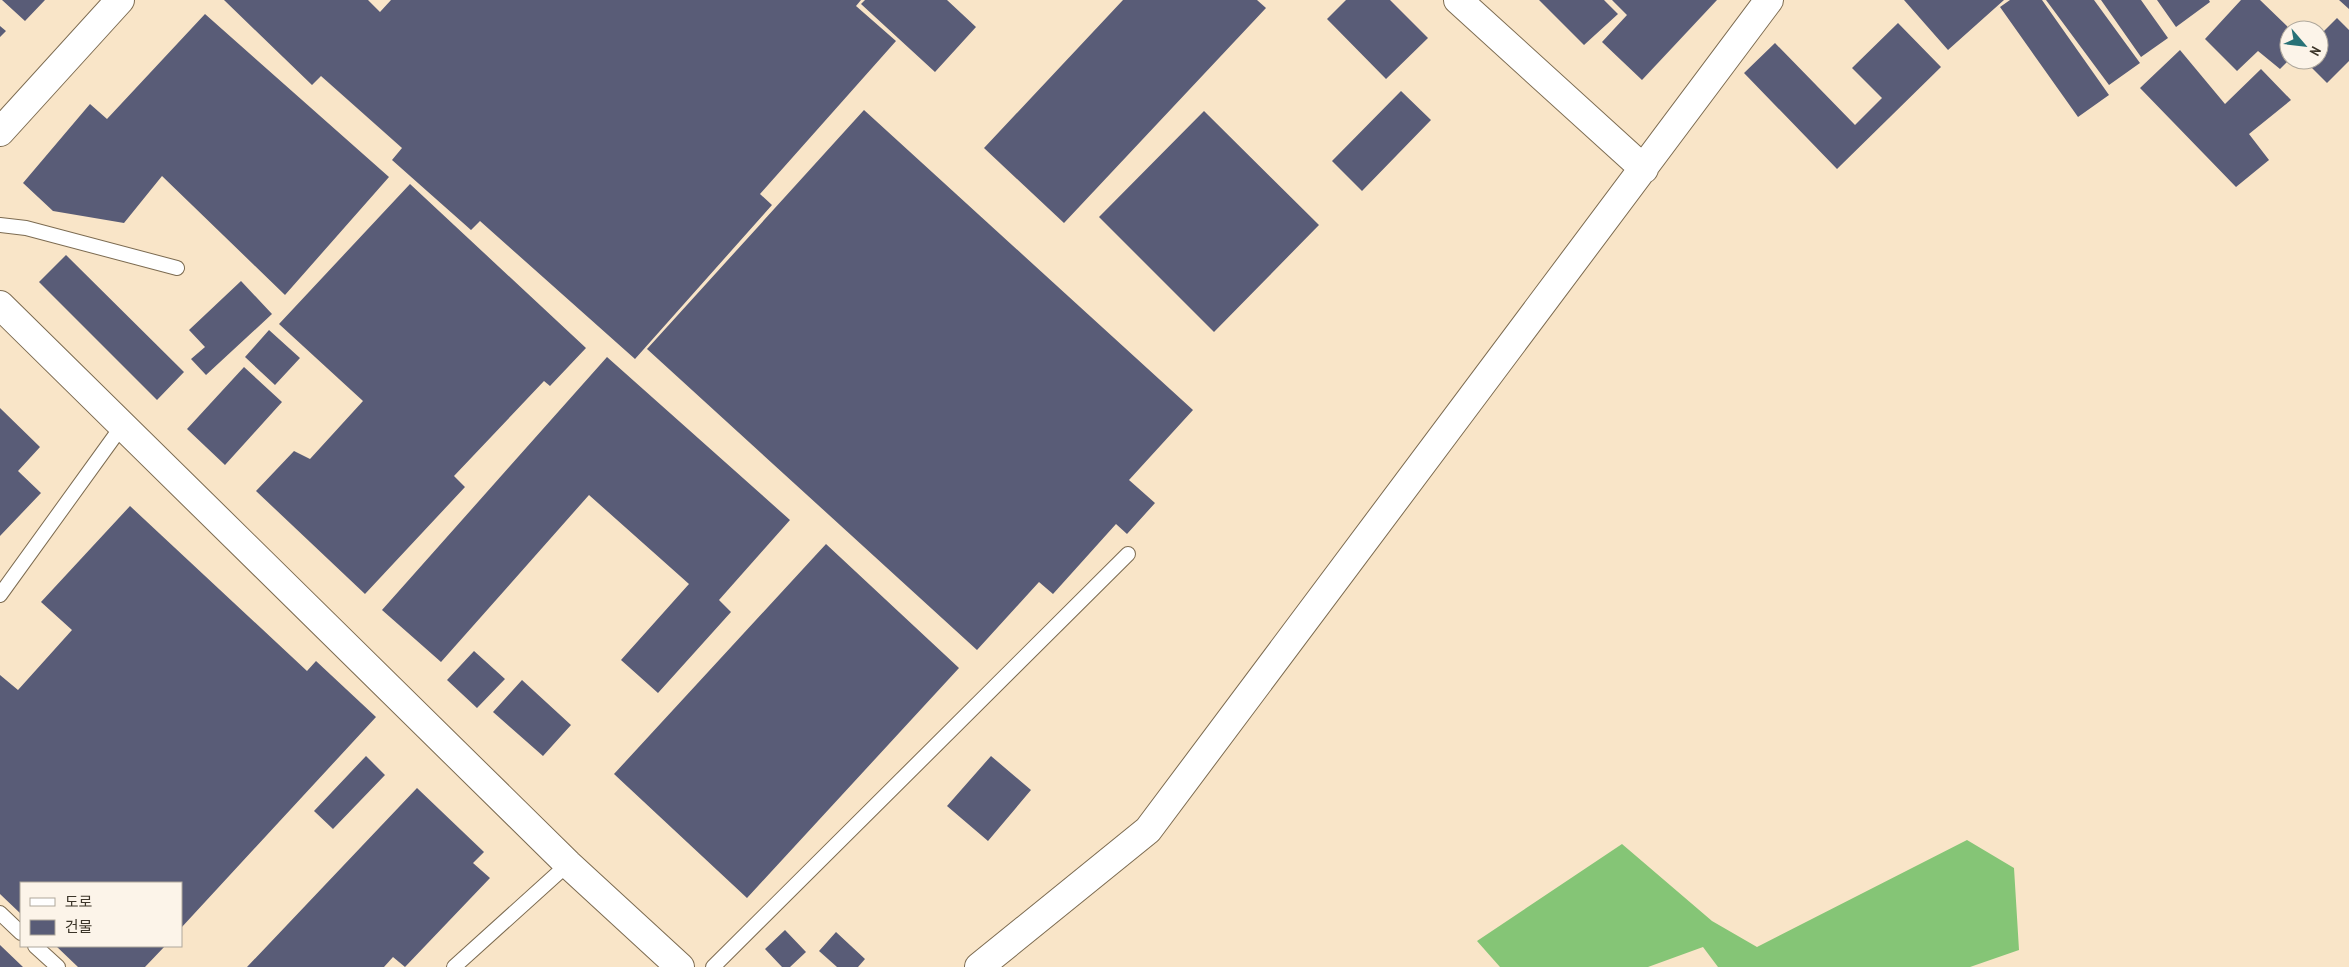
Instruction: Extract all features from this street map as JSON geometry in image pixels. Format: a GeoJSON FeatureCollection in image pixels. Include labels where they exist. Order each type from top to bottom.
{"type":"FeatureCollection","features":[{"type":"Feature","properties":{"kind":"street"},"geometry":{"type":"LineString","coordinates":[[0,132],[120,0]]}},
{"type":"Feature","properties":{"kind":"street"},"geometry":{"type":"LineString","coordinates":[[1458,0],[1644,169]]}},
{"type":"Feature","properties":{"kind":"street"},"geometry":{"type":"LineString","coordinates":[[979,967],[1148,830],[1769,0]]}},
{"type":"Feature","properties":{"kind":"street"},"geometry":{"type":"LineString","coordinates":[[0,305],[568,864],[680,967]]}},
{"type":"Feature","properties":{"kind":"lane"},"geometry":{"type":"LineString","coordinates":[[0,225],[26,228],[177,268]]}},
{"type":"Feature","properties":{"kind":"lane"},"geometry":{"type":"LineString","coordinates":[[0,594],[122,426]]}},
{"type":"Feature","properties":{"kind":"lane"},"geometry":{"type":"LineString","coordinates":[[713,967],[1128,554]]}},
{"type":"Feature","properties":{"kind":"lane"},"geometry":{"type":"LineString","coordinates":[[454,967],[568,864]]}},
{"type":"Feature","properties":{"kind":"lane"},"geometry":{"type":"LineString","coordinates":[[0,912],[20,931]]}},
{"type":"Feature","properties":{"kind":"lane"},"geometry":{"type":"LineString","coordinates":[[36,947],[58,967]]}},
{"type":"Feature","properties":{"kind":"green space"},"geometry":{"type":"Polygon","coordinates":[[[1967,840],[2014,868],[2019,950],[1970,967],[1718,967],[1703,947],[1648,967],[1500,967],[1477,941],[1622,844],[1712,921],[1757,947],[1967,840]]]}},
{"type":"Feature","properties":{"kind":"building"},"geometry":{"type":"Polygon","coordinates":[[[2,0],[45,0],[25,21],[2,0]]]}},
{"type":"Feature","properties":{"kind":"building"},"geometry":{"type":"Polygon","coordinates":[[[224,0],[368,0],[380,12],[391,0],[861,0],[856,6],[896,41],[760,194],[772,205],[635,359],[480,221],[471,230],[392,160],[402,148],[321,76],[312,85],[224,0]]]}},
{"type":"Feature","properties":{"kind":"building"},"geometry":{"type":"Polygon","coordinates":[[[865,0],[947,0],[976,27],[935,72],[861,4],[865,0]]]}},
{"type":"Feature","properties":{"kind":"building"},"geometry":{"type":"Polygon","coordinates":[[[1123,0],[1257,0],[1266,8],[1064,223],[984,148],[1123,0]]]}},
{"type":"Feature","properties":{"kind":"building"},"geometry":{"type":"Polygon","coordinates":[[[1346,0],[1390,0],[1428,38],[1386,79],[1327,19],[1346,0]]]}},
{"type":"Feature","properties":{"kind":"building"},"geometry":{"type":"Polygon","coordinates":[[[1539,0],[1604,0],[1618,14],[1584,45],[1539,0]]]}},
{"type":"Feature","properties":{"kind":"building"},"geometry":{"type":"Polygon","coordinates":[[[1612,0],[1717,0],[1642,80],[1602,42],[1627,15],[1612,0]]]}},
{"type":"Feature","properties":{"kind":"building"},"geometry":{"type":"Polygon","coordinates":[[[1904,0],[2004,0],[1948,50],[1904,0]]]}},
{"type":"Feature","properties":{"kind":"building"},"geometry":{"type":"Polygon","coordinates":[[[2010,0],[2042,0],[2109,95],[2078,117],[2000,7],[2010,0]]]}},
{"type":"Feature","properties":{"kind":"building"},"geometry":{"type":"Polygon","coordinates":[[[2046,0],[2094,0],[2140,63],[2109,85],[2046,0]]]}},
{"type":"Feature","properties":{"kind":"building"},"geometry":{"type":"Polygon","coordinates":[[[2101,0],[2141,0],[2168,38],[2141,57],[2101,0]]]}},
{"type":"Feature","properties":{"kind":"building"},"geometry":{"type":"Polygon","coordinates":[[[2157,0],[2209,0],[2210,2],[2176,27],[2157,0]]]}},
{"type":"Feature","properties":{"kind":"building"},"geometry":{"type":"Polygon","coordinates":[[[2241,0],[2260,0],[2281,20],[2279,20],[2279,68],[2258,51],[2237,71],[2205,39],[2241,0]]]}},
{"type":"Feature","properties":{"kind":"building"},"geometry":{"type":"Polygon","coordinates":[[[2339,0],[2349,0],[2349,9],[2339,0]]]}},
{"type":"Feature","properties":{"kind":"building"},"geometry":{"type":"Polygon","coordinates":[[[205,14],[389,177],[285,295],[162,176],[124,223],[53,211],[23,183],[90,104],[107,119],[205,14]]]}},
{"type":"Feature","properties":{"kind":"building"},"geometry":{"type":"Polygon","coordinates":[[[2337,18],[2349,30],[2349,61],[2327,83],[2314,70],[2329,70],[2329,26],[2337,18]]]}},
{"type":"Feature","properties":{"kind":"building"},"geometry":{"type":"Polygon","coordinates":[[[1898,23],[1941,67],[1837,169],[1744,73],[1775,43],[1855,125],[1882,98],[1852,68],[1898,23]]]}},
{"type":"Feature","properties":{"kind":"building"},"geometry":{"type":"Polygon","coordinates":[[[0,26],[6,31],[0,37],[0,26]]]}},
{"type":"Feature","properties":{"kind":"building"},"geometry":{"type":"Polygon","coordinates":[[[2180,50],[2225,104],[2261,69],[2291,100],[2249,134],[2269,160],[2236,187],[2140,88],[2180,50]]]}},
{"type":"Feature","properties":{"kind":"building"},"geometry":{"type":"Polygon","coordinates":[[[1401,91],[1431,120],[1362,191],[1332,161],[1401,91]]]}},
{"type":"Feature","properties":{"kind":"building"},"geometry":{"type":"Polygon","coordinates":[[[864,110],[1193,410],[1129,480],[1155,503],[1127,534],[1116,524],[1053,594],[1039,582],[977,650],[647,349],[864,110]]]}},
{"type":"Feature","properties":{"kind":"building"},"geometry":{"type":"Polygon","coordinates":[[[1204,111],[1319,225],[1214,332],[1099,217],[1204,111]]]}},
{"type":"Feature","properties":{"kind":"building"},"geometry":{"type":"Polygon","coordinates":[[[410,184],[586,348],[550,386],[544,381],[454,476],[465,487],[365,594],[256,491],[294,451],[310,459],[363,401],[279,324],[410,184]]]}},
{"type":"Feature","properties":{"kind":"building"},"geometry":{"type":"Polygon","coordinates":[[[66,255],[184,372],[157,400],[39,282],[66,255]]]}},
{"type":"Feature","properties":{"kind":"building"},"geometry":{"type":"Polygon","coordinates":[[[241,281],[272,314],[206,375],[191,359],[205,347],[189,330],[241,281]]]}},
{"type":"Feature","properties":{"kind":"building"},"geometry":{"type":"Polygon","coordinates":[[[269,330],[300,358],[275,385],[245,357],[269,330]]]}},
{"type":"Feature","properties":{"kind":"building"},"geometry":{"type":"Polygon","coordinates":[[[607,357],[790,520],[719,600],[731,612],[658,693],[621,660],[689,584],[589,495],[441,662],[382,610],[607,357]]]}},
{"type":"Feature","properties":{"kind":"building"},"geometry":{"type":"Polygon","coordinates":[[[244,367],[282,402],[225,465],[187,429],[244,367]]]}},
{"type":"Feature","properties":{"kind":"building"},"geometry":{"type":"Polygon","coordinates":[[[0,408],[40,447],[18,471],[41,493],[0,536],[0,408]]]}},
{"type":"Feature","properties":{"kind":"building"},"geometry":{"type":"Polygon","coordinates":[[[130,506],[307,671],[316,661],[376,717],[182,927],[182,882],[20,882],[20,913],[0,894],[0,675],[18,690],[72,630],[41,602],[130,506]]]}},
{"type":"Feature","properties":{"kind":"building"},"geometry":{"type":"Polygon","coordinates":[[[826,544],[959,668],[747,898],[614,774],[826,544]]]}},
{"type":"Feature","properties":{"kind":"building"},"geometry":{"type":"Polygon","coordinates":[[[474,651],[505,679],[477,708],[447,680],[474,651]]]}},
{"type":"Feature","properties":{"kind":"building"},"geometry":{"type":"Polygon","coordinates":[[[522,680],[571,725],[543,756],[493,712],[522,680]]]}},
{"type":"Feature","properties":{"kind":"building"},"geometry":{"type":"Polygon","coordinates":[[[366,756],[385,775],[333,829],[314,811],[366,756]]]}},
{"type":"Feature","properties":{"kind":"building"},"geometry":{"type":"Polygon","coordinates":[[[991,756],[1031,790],[988,841],[947,806],[991,756]]]}},
{"type":"Feature","properties":{"kind":"building"},"geometry":{"type":"Polygon","coordinates":[[[417,788],[484,852],[473,863],[490,878],[405,967],[393,957],[384,967],[247,967],[417,788]]]}},
{"type":"Feature","properties":{"kind":"building"},"geometry":{"type":"Polygon","coordinates":[[[785,930],[806,952],[790,967],[782,967],[765,949],[785,930]]]}},
{"type":"Feature","properties":{"kind":"building"},"geometry":{"type":"Polygon","coordinates":[[[836,932],[865,959],[858,967],[837,967],[819,951],[836,932]]]}},
{"type":"Feature","properties":{"kind":"building"},"geometry":{"type":"Polygon","coordinates":[[[0,945],[23,967],[0,967],[0,945]]]}},
{"type":"Feature","properties":{"kind":"building"},"geometry":{"type":"Polygon","coordinates":[[[57,947],[164,947],[145,967],[78,967],[57,947]]]}}]}
